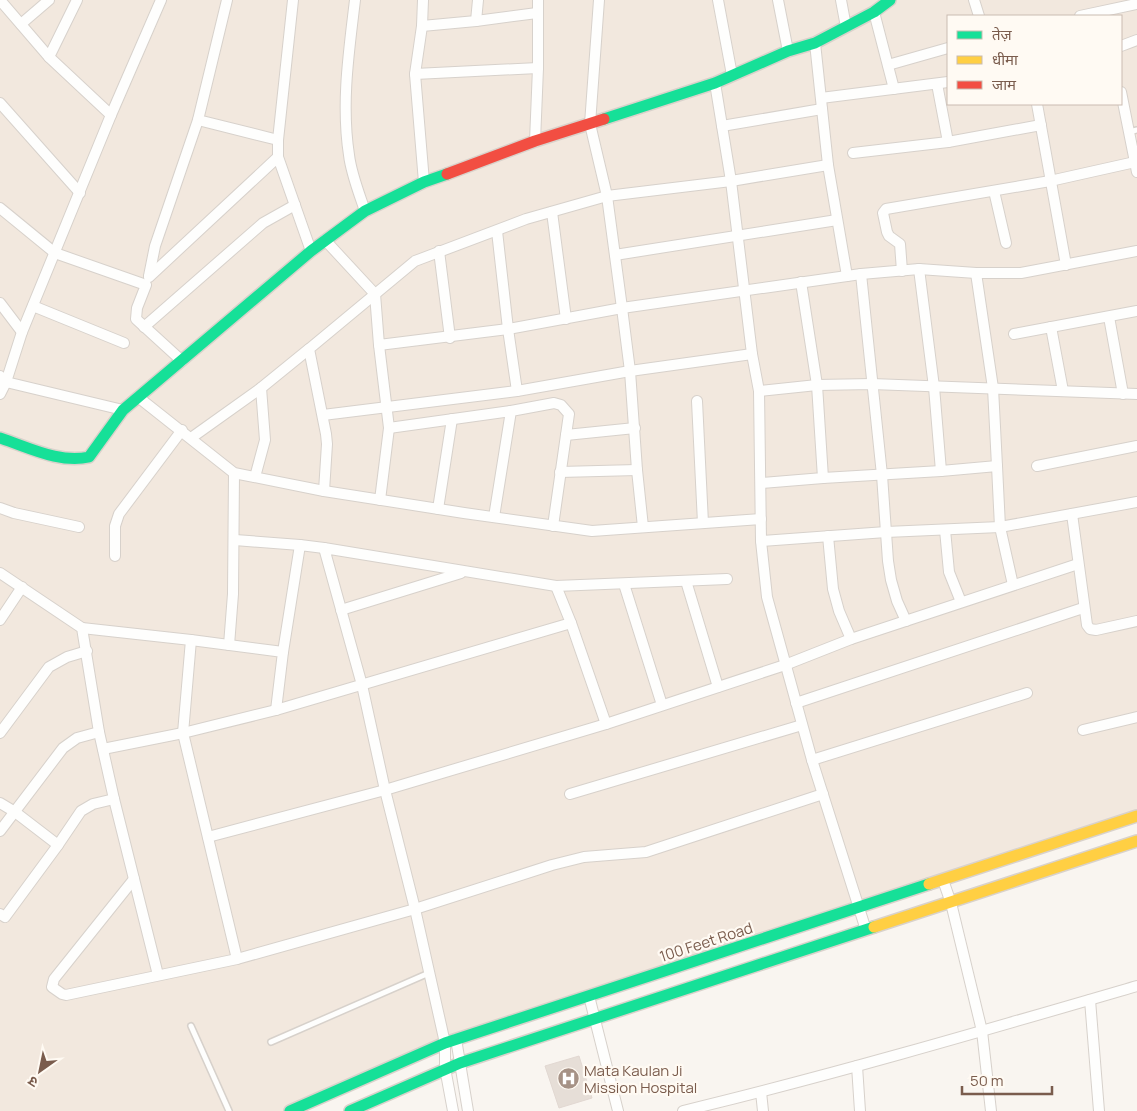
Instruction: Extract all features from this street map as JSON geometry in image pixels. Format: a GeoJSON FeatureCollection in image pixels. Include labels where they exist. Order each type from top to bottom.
{"type":"FeatureCollection","features":[{"type":"Feature","properties":{"kind":"main road"},"geometry":{"type":"LineString","coordinates":[[0,438],[60,458],[78,460],[89,457],[96,450],[123,410],[182,362],[310,251],[364,211],[424,182],[536,141],[715,83],[788,51],[815,43],[874,12],[890,0]]}},
{"type":"Feature","properties":{"kind":"main road","name":"100 Feet Road"},"geometry":{"type":"LineString","coordinates":[[290,1111],[456,1039],[1137,816]]}},
{"type":"Feature","properties":{"kind":"main road"},"geometry":{"type":"LineString","coordinates":[[350,1111],[460,1063],[1137,842]]}},
{"type":"Feature","properties":{"kind":"street"},"geometry":{"type":"LineString","coordinates":[[0,0],[49,57],[111,115]]}},
{"type":"Feature","properties":{"kind":"street"},"geometry":{"type":"LineString","coordinates":[[21,24],[49,0]]}},
{"type":"Feature","properties":{"kind":"street"},"geometry":{"type":"LineString","coordinates":[[49,57],[77,0]]}},
{"type":"Feature","properties":{"kind":"street"},"geometry":{"type":"LineString","coordinates":[[0,394],[3,379],[22,332],[111,115],[161,0]]}},
{"type":"Feature","properties":{"kind":"street"},"geometry":{"type":"LineString","coordinates":[[182,362],[136,319],[136,315],[155,246],[198,120],[227,0]]}},
{"type":"Feature","properties":{"kind":"street"},"geometry":{"type":"LineString","coordinates":[[293,0],[278,140],[278,157],[310,251]]}},
{"type":"Feature","properties":{"kind":"street"},"geometry":{"type":"LineString","coordinates":[[356,0],[346,75],[345,118],[349,156],[364,211]]}},
{"type":"Feature","properties":{"kind":"street"},"geometry":{"type":"LineString","coordinates":[[423,0],[422,26],[414,74],[424,182]]}},
{"type":"Feature","properties":{"kind":"street"},"geometry":{"type":"LineString","coordinates":[[476,22],[478,0]]}},
{"type":"Feature","properties":{"kind":"street"},"geometry":{"type":"LineString","coordinates":[[536,141],[538,0]]}},
{"type":"Feature","properties":{"kind":"street"},"geometry":{"type":"LineString","coordinates":[[599,0],[590,124],[607,196],[615,255],[630,371],[637,470],[644,527]]}},
{"type":"Feature","properties":{"kind":"street"},"geometry":{"type":"LineString","coordinates":[[718,0],[732,75]]}},
{"type":"Feature","properties":{"kind":"street"},"geometry":{"type":"LineString","coordinates":[[778,0],[788,51]]}},
{"type":"Feature","properties":{"kind":"street"},"geometry":{"type":"LineString","coordinates":[[841,0],[846,27]]}},
{"type":"Feature","properties":{"kind":"street"},"geometry":{"type":"LineString","coordinates":[[974,0],[978,15]]}},
{"type":"Feature","properties":{"kind":"street"},"geometry":{"type":"LineString","coordinates":[[1084,15],[1136,2]]}},
{"type":"Feature","properties":{"kind":"street"},"geometry":{"type":"LineString","coordinates":[[422,26],[476,22],[537,12]]}},
{"type":"Feature","properties":{"kind":"street"},"geometry":{"type":"LineString","coordinates":[[874,12],[894,89]]}},
{"type":"Feature","properties":{"kind":"street"},"geometry":{"type":"LineString","coordinates":[[1122,46],[1137,40]]}},
{"type":"Feature","properties":{"kind":"street"},"geometry":{"type":"LineString","coordinates":[[815,43],[828,165],[848,276]]}},
{"type":"Feature","properties":{"kind":"street"},"geometry":{"type":"LineString","coordinates":[[888,65],[947,48]]}},
{"type":"Feature","properties":{"kind":"street"},"geometry":{"type":"LineString","coordinates":[[414,74],[538,68]]}},
{"type":"Feature","properties":{"kind":"street"},"geometry":{"type":"LineString","coordinates":[[821,98],[947,82]]}},
{"type":"Feature","properties":{"kind":"street"},"geometry":{"type":"LineString","coordinates":[[715,83],[731,180],[752,354],[759,391],[761,541],[767,597],[812,760],[866,930]]}},
{"type":"Feature","properties":{"kind":"street"},"geometry":{"type":"LineString","coordinates":[[937,84],[948,142]]}},
{"type":"Feature","properties":{"kind":"street"},"geometry":{"type":"LineString","coordinates":[[902,271],[900,244],[889,236],[887,232],[883,213],[886,209],[1137,168],[1133,131],[1122,95]]}},
{"type":"Feature","properties":{"kind":"street"},"geometry":{"type":"LineString","coordinates":[[0,103],[80,193]]}},
{"type":"Feature","properties":{"kind":"street"},"geometry":{"type":"LineString","coordinates":[[1037,105],[1066,265]]}},
{"type":"Feature","properties":{"kind":"street"},"geometry":{"type":"LineString","coordinates":[[722,126],[822,109]]}},
{"type":"Feature","properties":{"kind":"street"},"geometry":{"type":"LineString","coordinates":[[198,120],[278,140]]}},
{"type":"Feature","properties":{"kind":"street"},"geometry":{"type":"LineString","coordinates":[[853,153],[948,142],[1041,125]]}},
{"type":"Feature","properties":{"kind":"street"},"geometry":{"type":"LineString","coordinates":[[147,280],[278,157]]}},
{"type":"Feature","properties":{"kind":"street"},"geometry":{"type":"LineString","coordinates":[[191,438],[261,388],[415,261],[438,251],[526,219],[607,196],[828,165]]}},
{"type":"Feature","properties":{"kind":"street"},"geometry":{"type":"LineString","coordinates":[[994,191],[1006,243]]}},
{"type":"Feature","properties":{"kind":"street"},"geometry":{"type":"LineString","coordinates":[[144,327],[263,223],[295,204]]}},
{"type":"Feature","properties":{"kind":"street"},"geometry":{"type":"LineString","coordinates":[[0,208],[55,253],[147,280]]}},
{"type":"Feature","properties":{"kind":"street"},"geometry":{"type":"LineString","coordinates":[[552,212],[566,319]]}},
{"type":"Feature","properties":{"kind":"street"},"geometry":{"type":"LineString","coordinates":[[615,255],[837,220]]}},
{"type":"Feature","properties":{"kind":"street"},"geometry":{"type":"LineString","coordinates":[[497,231],[517,390]]}},
{"type":"Feature","properties":{"kind":"street"},"geometry":{"type":"LineString","coordinates":[[325,240],[375,294],[389,428],[380,500]]}},
{"type":"Feature","properties":{"kind":"street"},"geometry":{"type":"LineString","coordinates":[[438,251],[450,338]]}},
{"type":"Feature","properties":{"kind":"street"},"geometry":{"type":"LineString","coordinates":[[379,345],[450,338],[622,308],[861,274],[919,269],[976,273],[1021,273],[1137,251]]}},
{"type":"Feature","properties":{"kind":"street"},"geometry":{"type":"LineString","coordinates":[[919,269],[934,387],[941,471]]}},
{"type":"Feature","properties":{"kind":"street"},"geometry":{"type":"LineString","coordinates":[[976,273],[993,388],[1000,527],[1013,585]]}},
{"type":"Feature","properties":{"kind":"street"},"geometry":{"type":"LineString","coordinates":[[861,274],[891,580],[897,601],[906,621]]}},
{"type":"Feature","properties":{"kind":"street"},"geometry":{"type":"LineString","coordinates":[[802,282],[817,385],[823,478]]}},
{"type":"Feature","properties":{"kind":"street"},"geometry":{"type":"LineString","coordinates":[[0,303],[22,332]]}},
{"type":"Feature","properties":{"kind":"street"},"geometry":{"type":"LineString","coordinates":[[33,306],[124,343]]}},
{"type":"Feature","properties":{"kind":"street"},"geometry":{"type":"LineString","coordinates":[[1014,334],[1137,311]]}},
{"type":"Feature","properties":{"kind":"street"},"geometry":{"type":"LineString","coordinates":[[1109,317],[1123,394]]}},
{"type":"Feature","properties":{"kind":"street"},"geometry":{"type":"LineString","coordinates":[[1051,327],[1063,391]]}},
{"type":"Feature","properties":{"kind":"street"},"geometry":{"type":"LineString","coordinates":[[309,349],[327,444],[324,491]]}},
{"type":"Feature","properties":{"kind":"street"},"geometry":{"type":"LineString","coordinates":[[323,415],[517,390],[630,371],[752,354]]}},
{"type":"Feature","properties":{"kind":"street"},"geometry":{"type":"LineString","coordinates":[[3,379],[123,410]]}},
{"type":"Feature","properties":{"kind":"street"},"geometry":{"type":"LineString","coordinates":[[759,391],[817,385],[872,384],[1137,394]]}},
{"type":"Feature","properties":{"kind":"street"},"geometry":{"type":"LineString","coordinates":[[255,477],[265,440],[261,388]]}},
{"type":"Feature","properties":{"kind":"street"},"geometry":{"type":"LineString","coordinates":[[138,397],[234,473],[324,491],[592,531],[761,519]]}},
{"type":"Feature","properties":{"kind":"street"},"geometry":{"type":"LineString","coordinates":[[697,401],[703,523]]}},
{"type":"Feature","properties":{"kind":"street"},"geometry":{"type":"LineString","coordinates":[[389,428],[554,403],[561,405],[569,414],[553,526]]}},
{"type":"Feature","properties":{"kind":"street"},"geometry":{"type":"LineString","coordinates":[[494,517],[511,411]]}},
{"type":"Feature","properties":{"kind":"street"},"geometry":{"type":"LineString","coordinates":[[438,509],[452,419]]}},
{"type":"Feature","properties":{"kind":"street"},"geometry":{"type":"LineString","coordinates":[[566,435],[635,428]]}},
{"type":"Feature","properties":{"kind":"street"},"geometry":{"type":"LineString","coordinates":[[115,556],[115,526],[119,514],[182,430]]}},
{"type":"Feature","properties":{"kind":"street"},"geometry":{"type":"LineString","coordinates":[[1037,466],[1137,446]]}},
{"type":"Feature","properties":{"kind":"street"},"geometry":{"type":"LineString","coordinates":[[761,483],[997,466]]}},
{"type":"Feature","properties":{"kind":"street"},"geometry":{"type":"LineString","coordinates":[[560,472],[637,470]]}},
{"type":"Feature","properties":{"kind":"street"},"geometry":{"type":"LineString","coordinates":[[229,645],[234,540],[234,473]]}},
{"type":"Feature","properties":{"kind":"street"},"geometry":{"type":"LineString","coordinates":[[761,541],[886,532],[1000,527],[1137,502]]}},
{"type":"Feature","properties":{"kind":"street"},"geometry":{"type":"LineString","coordinates":[[0,508],[14,513],[78,527]]}},
{"type":"Feature","properties":{"kind":"street"},"geometry":{"type":"LineString","coordinates":[[1072,514],[1083,608],[1087,625],[1090,629],[1096,630],[1137,621]]}},
{"type":"Feature","properties":{"kind":"street"},"geometry":{"type":"LineString","coordinates":[[945,530],[949,572],[961,602]]}},
{"type":"Feature","properties":{"kind":"street"},"geometry":{"type":"LineString","coordinates":[[828,536],[834,589],[839,610],[851,639]]}},
{"type":"Feature","properties":{"kind":"street"},"geometry":{"type":"LineString","coordinates":[[234,540],[324,548],[556,586],[727,579]]}},
{"type":"Feature","properties":{"kind":"street"},"geometry":{"type":"LineString","coordinates":[[276,710],[300,546]]}},
{"type":"Feature","properties":{"kind":"street"},"geometry":{"type":"LineString","coordinates":[[324,548],[362,685],[415,909],[445,1043],[446,1068],[453,1111]]}},
{"type":"Feature","properties":{"kind":"street"},"geometry":{"type":"LineString","coordinates":[[208,837],[386,790],[606,724],[785,664],[851,639],[1078,564]]}},
{"type":"Feature","properties":{"kind":"street"},"geometry":{"type":"LineString","coordinates":[[341,610],[464,572]]}},
{"type":"Feature","properties":{"kind":"street"},"geometry":{"type":"LineString","coordinates":[[0,573],[82,628],[283,652]]}},
{"type":"Feature","properties":{"kind":"street"},"geometry":{"type":"LineString","coordinates":[[686,581],[718,687]]}},
{"type":"Feature","properties":{"kind":"street"},"geometry":{"type":"LineString","coordinates":[[624,584],[662,705]]}},
{"type":"Feature","properties":{"kind":"street"},"geometry":{"type":"LineString","coordinates":[[556,586],[606,724]]}},
{"type":"Feature","properties":{"kind":"street"},"geometry":{"type":"LineString","coordinates":[[0,620],[22,588]]}},
{"type":"Feature","properties":{"kind":"street"},"geometry":{"type":"LineString","coordinates":[[796,703],[1083,608]]}},
{"type":"Feature","properties":{"kind":"street"},"geometry":{"type":"LineString","coordinates":[[103,749],[183,733],[276,710],[570,624]]}},
{"type":"Feature","properties":{"kind":"street"},"geometry":{"type":"LineString","coordinates":[[82,628],[99,732],[158,975]]}},
{"type":"Feature","properties":{"kind":"street"},"geometry":{"type":"LineString","coordinates":[[191,640],[183,733],[237,959]]}},
{"type":"Feature","properties":{"kind":"street"},"geometry":{"type":"LineString","coordinates":[[0,733],[48,667],[62,659],[86,651]]}},
{"type":"Feature","properties":{"kind":"street"},"geometry":{"type":"LineString","coordinates":[[812,760],[1027,693]]}},
{"type":"Feature","properties":{"kind":"street"},"geometry":{"type":"LineString","coordinates":[[1083,730],[1137,717]]}},
{"type":"Feature","properties":{"kind":"street"},"geometry":{"type":"LineString","coordinates":[[570,794],[802,725]]}},
{"type":"Feature","properties":{"kind":"street"},"geometry":{"type":"LineString","coordinates":[[0,831],[63,748],[77,738],[99,732]]}},
{"type":"Feature","properties":{"kind":"street"},"geometry":{"type":"LineString","coordinates":[[134,879],[54,979],[52,987],[62,994],[66,995],[237,959],[415,909],[584,857],[646,852],[823,794]]}},
{"type":"Feature","properties":{"kind":"street"},"geometry":{"type":"LineString","coordinates":[[2,918],[58,845],[81,811],[93,804],[114,799]]}},
{"type":"Feature","properties":{"kind":"street"},"geometry":{"type":"LineString","coordinates":[[0,802],[58,845]]}},
{"type":"Feature","properties":{"kind":"street"},"geometry":{"type":"LineString","coordinates":[[943,880],[951,903],[982,1031],[991,1111]]}},
{"type":"Feature","properties":{"kind":"street"},"geometry":{"type":"LineString","coordinates":[[683,1111],[857,1066],[1137,986]]}},
{"type":"Feature","properties":{"kind":"street"},"geometry":{"type":"LineString","coordinates":[[589,996],[618,1111]]}},
{"type":"Feature","properties":{"kind":"street"},"geometry":{"type":"LineString","coordinates":[[1090,1000],[1099,1111]]}},
{"type":"Feature","properties":{"kind":"street"},"geometry":{"type":"LineString","coordinates":[[456,1039],[468,1111]]}},
{"type":"Feature","properties":{"kind":"street"},"geometry":{"type":"LineString","coordinates":[[857,1066],[860,1111]]}},
{"type":"Feature","properties":{"kind":"street"},"geometry":{"type":"LineString","coordinates":[[761,1092],[763,1111]]}},
{"type":"Feature","properties":{"kind":"lane"},"geometry":{"type":"LineString","coordinates":[[271,1042],[429,973]]}},
{"type":"Feature","properties":{"kind":"lane"},"geometry":{"type":"LineString","coordinates":[[191,1026],[228,1111]]}},
{"type":"Feature","properties":{"kind":"shaded area"},"geometry":{"type":"Polygon","coordinates":[[[0,0],[1137,0],[1137,819],[436,1051],[295,1111],[0,1111],[0,0]]]}},
{"type":"Feature","properties":{"kind":"building"},"geometry":{"type":"Polygon","coordinates":[[[579,1056],[592,1098],[559,1108],[545,1066],[579,1056]]]}},
{"type":"Feature","properties":{"kind":"traffic: fast"},"geometry":{"type":"LineString","coordinates":[[604,119],[715,83],[788,51],[815,43],[874,12],[890,0]]}},
{"type":"Feature","properties":{"kind":"traffic: fast"},"geometry":{"type":"LineString","coordinates":[[0,438],[55,456],[78,459],[89,457],[123,410],[311,251],[365,211],[424,182],[447,174]]}},
{"type":"Feature","properties":{"kind":"traffic: fast"},"geometry":{"type":"LineString","coordinates":[[290,1111],[445,1043],[929,884]]}},
{"type":"Feature","properties":{"kind":"traffic: fast"},"geometry":{"type":"LineString","coordinates":[[350,1111],[460,1063],[874,927]]}},
{"type":"Feature","properties":{"kind":"traffic: slow"},"geometry":{"type":"LineString","coordinates":[[929,884],[1137,816]]}},
{"type":"Feature","properties":{"kind":"traffic: slow"},"geometry":{"type":"LineString","coordinates":[[874,927],[1137,841]]}},
{"type":"Feature","properties":{"kind":"traffic: jam"},"geometry":{"type":"LineString","coordinates":[[447,174],[535,141],[604,119]]}},
{"type":"Feature","properties":{"kind":"place","name":"Mata Kaulan Ji Mission Hospital"},"geometry":{"type":"Point","coordinates":[568,1079]}}]}
